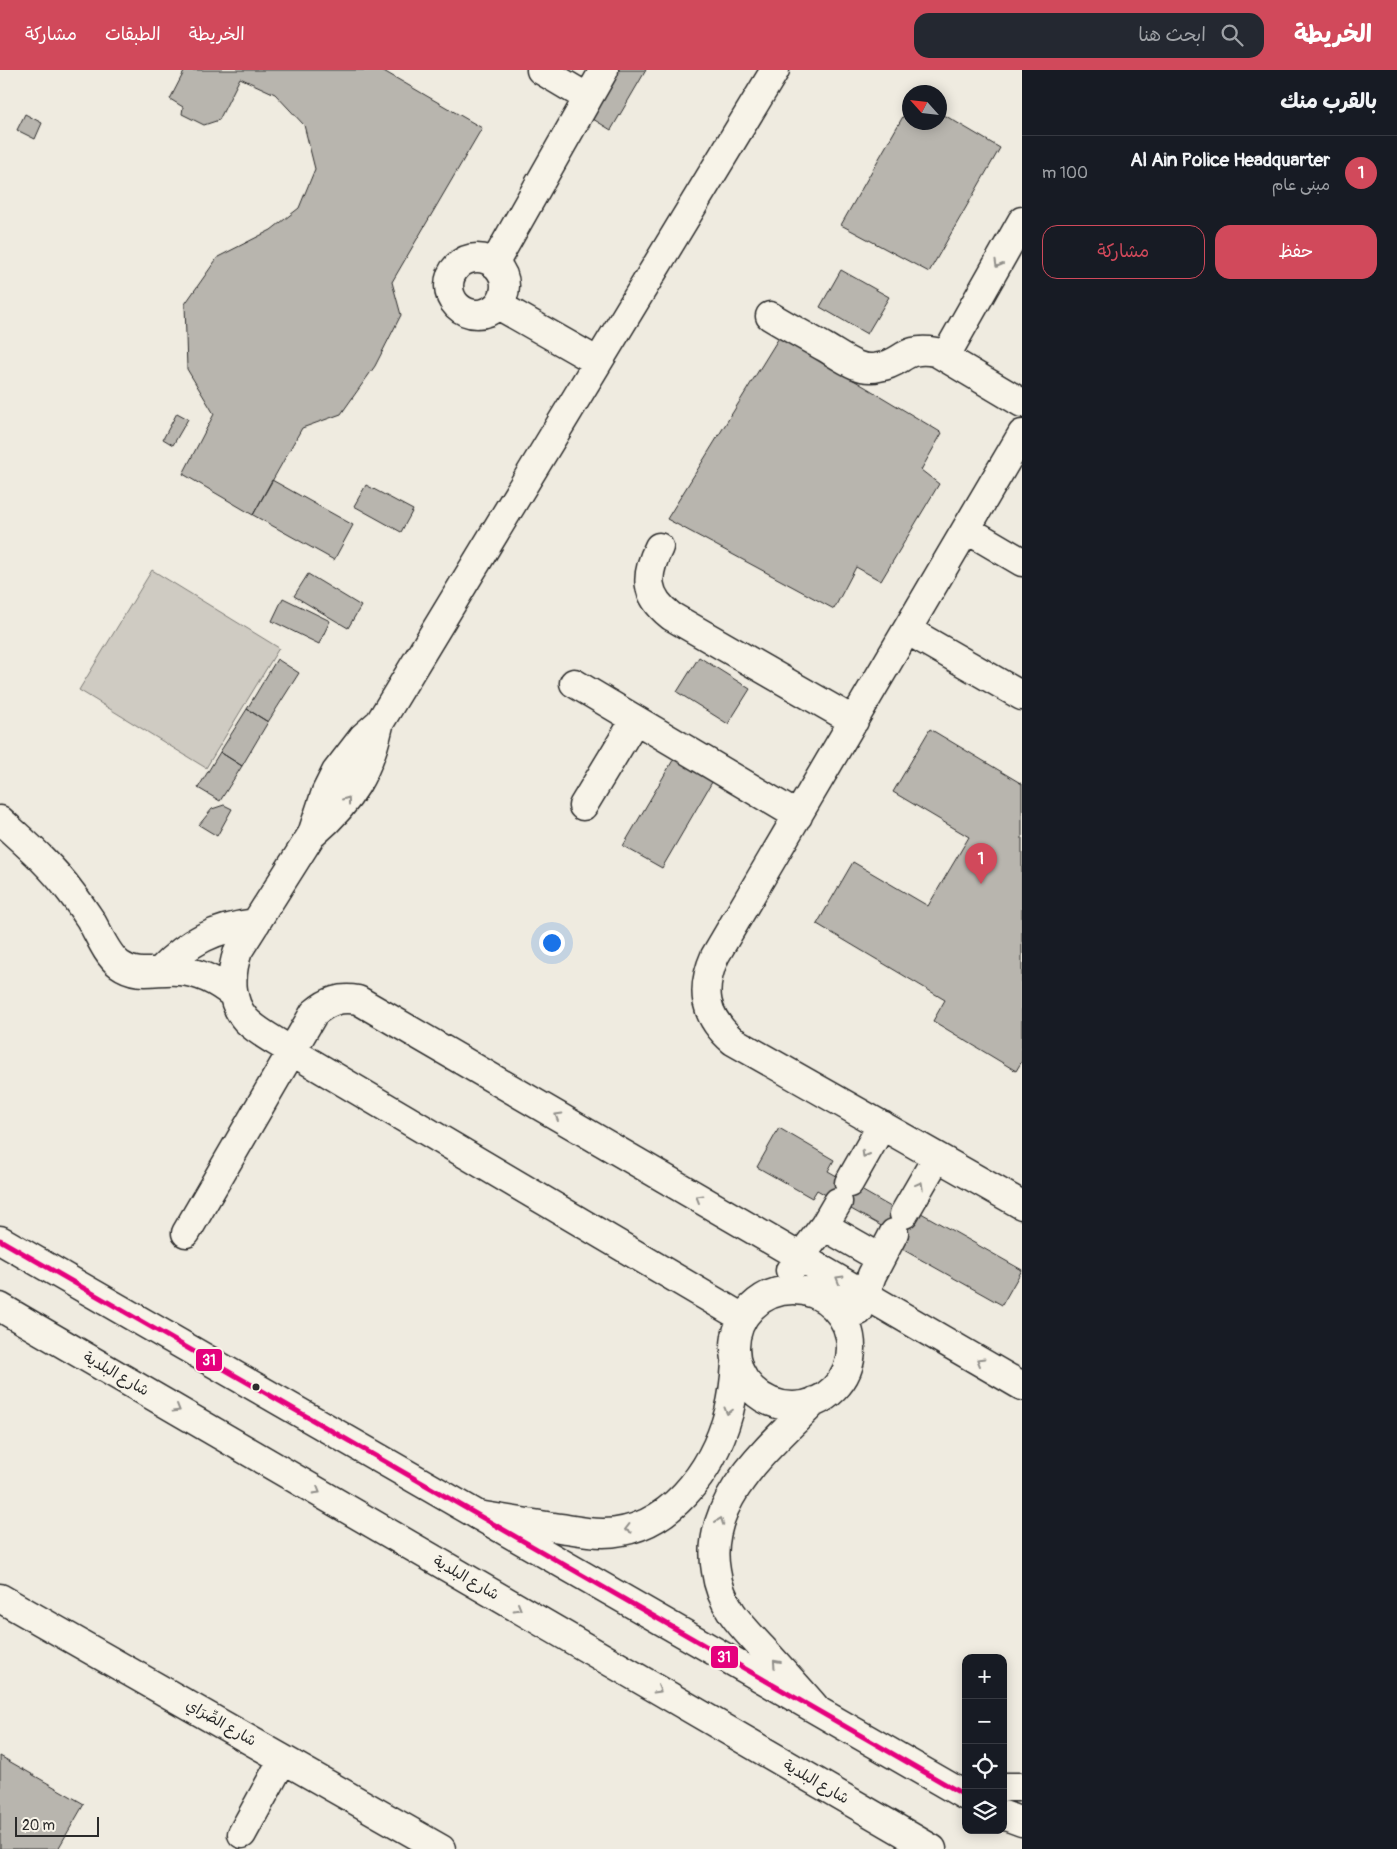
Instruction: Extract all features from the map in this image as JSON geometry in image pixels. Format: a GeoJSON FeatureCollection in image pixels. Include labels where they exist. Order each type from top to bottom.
{"type":"FeatureCollection","features":[{"type":"Feature","properties":{"kind":"main road"},"geometry":{"type":"LineString","coordinates":[[540,70],[588,98]]}},
{"type":"Feature","properties":{"kind":"main road"},"geometry":{"type":"LineString","coordinates":[[494,264],[604,70]]}},
{"type":"Feature","properties":{"kind":"main road"},"geometry":{"type":"LineString","coordinates":[[742,1318],[291,1051],[247,1021],[238,1009],[232,980],[233,965],[238,951],[312,834],[326,792],[336,772],[363,737],[380,722],[775,70]]}},
{"type":"Feature","properties":{"kind":"main road"},"geometry":{"type":"LineString","coordinates":[[945,357],[1022,221]]}},
{"type":"Feature","properties":{"kind":"main road"},"geometry":{"type":"LineString","coordinates":[[475,258],[494,264],[500,270],[504,279],[505,289],[503,298],[498,305],[490,312],[480,314],[471,314],[458,307],[450,294],[449,285],[457,267],[465,261],[475,258]]}},
{"type":"Feature","properties":{"kind":"main road"},"geometry":{"type":"LineString","coordinates":[[498,305],[598,362]]}},
{"type":"Feature","properties":{"kind":"main road"},"geometry":{"type":"LineString","coordinates":[[770,316],[847,360],[866,368],[887,366],[905,354],[915,351],[936,352],[1022,403]]}},
{"type":"Feature","properties":{"kind":"main road"},"geometry":{"type":"LineString","coordinates":[[1022,434],[715,956],[706,983],[706,998],[710,1011],[723,1032],[732,1041],[1022,1205]]}},
{"type":"Feature","properties":{"kind":"main road"},"geometry":{"type":"LineString","coordinates":[[966,529],[1022,562]]}},
{"type":"Feature","properties":{"kind":"main road"},"geometry":{"type":"LineString","coordinates":[[659,547],[652,561],[649,585],[653,597],[660,608],[679,621],[854,721]]}},
{"type":"Feature","properties":{"kind":"main road"},"geometry":{"type":"LineString","coordinates":[[907,630],[1022,696]]}},
{"type":"Feature","properties":{"kind":"main road"},"geometry":{"type":"LineString","coordinates":[[574,684],[798,816]]}},
{"type":"Feature","properties":{"kind":"main road"},"geometry":{"type":"LineString","coordinates":[[583,806],[635,720]]}},
{"type":"Feature","properties":{"kind":"main road"},"geometry":{"type":"LineString","coordinates":[[0,820],[26,842],[69,889],[118,963],[129,970],[140,973],[176,970],[200,975],[221,984],[234,995]]}},
{"type":"Feature","properties":{"kind":"main road"},"geometry":{"type":"LineString","coordinates":[[160,971],[187,946],[203,937],[220,930],[256,923]]}},
{"type":"Feature","properties":{"kind":"main road"},"geometry":{"type":"LineString","coordinates":[[186,1233],[314,1013],[323,1005],[334,1000],[346,998],[358,1000],[1022,1386]]}},
{"type":"Feature","properties":{"kind":"main road"},"geometry":{"type":"LineString","coordinates":[[476,1515],[583,1532],[602,1533],[638,1527],[655,1519],[671,1508],[686,1494],[710,1457],[728,1413],[736,1363],[734,1348],[736,1332],[742,1318],[801,1257],[824,1226],[882,1125]]}},
{"type":"Feature","properties":{"kind":"main road"},"geometry":{"type":"LineString","coordinates":[[736,1363],[743,1378],[754,1391],[767,1400],[783,1405],[799,1406],[815,1401],[830,1393],[841,1381],[848,1366],[864,1294],[880,1258],[937,1157]]}},
{"type":"Feature","properties":{"kind":"main road"},"geometry":{"type":"LineString","coordinates":[[824,1226],[880,1258]]}},
{"type":"Feature","properties":{"kind":"main road"},"geometry":{"type":"LineString","coordinates":[[0,1240],[476,1515],[960,1790]]}},
{"type":"Feature","properties":{"kind":"main road"},"geometry":{"type":"LineString","coordinates":[[764,1297],[781,1291],[798,1290],[815,1294],[830,1303],[841,1316],[849,1332],[851,1349]]}},
{"type":"Feature","properties":{"kind":"main road","name":"شارع البلدية"},"geometry":{"type":"LineString","coordinates":[[0,1307],[932,1849]]}},
{"type":"Feature","properties":{"kind":"main road"},"geometry":{"type":"LineString","coordinates":[[815,1401],[760,1458],[742,1480],[723,1512],[717,1529],[714,1556],[718,1582],[732,1612],[820,1712]]}},
{"type":"Feature","properties":{"kind":"main road","name":"شارع الصِّرَاي"},"geometry":{"type":"LineString","coordinates":[[0,1598],[441,1849]]}},
{"type":"Feature","properties":{"kind":"main road"},"geometry":{"type":"LineString","coordinates":[[242,1834],[283,1759]]}},
{"type":"Feature","properties":{"kind":"main road"},"geometry":{"type":"LineString","coordinates":[[1007,1787],[1022,1787]]}},
{"type":"Feature","properties":{"kind":"main road"},"geometry":{"type":"LineString","coordinates":[[1007,1816],[1022,1822]]}},
{"type":"Feature","properties":{"kind":"main road"},"geometry":{"type":"LineString","coordinates":[[895,1828],[914,1849]]}},
{"type":"Feature","properties":{"kind":"shaded area"},"geometry":{"type":"Polygon","coordinates":[[[152,570],[279,648],[206,768],[79,690],[152,570]]]}},
{"type":"Feature","properties":{"kind":"building"},"geometry":{"type":"Polygon","coordinates":[[[185,70],[382,70],[482,128],[392,282],[401,315],[375,366],[341,414],[302,428],[253,515],[183,474],[214,414],[187,369],[185,304],[218,257],[271,230],[299,208],[315,169],[304,125],[275,94],[240,78],[219,120],[204,125],[182,114],[183,107],[170,99],[185,70]]]}},
{"type":"Feature","properties":{"kind":"building"},"geometry":{"type":"Polygon","coordinates":[[[615,70],[646,70],[611,130],[588,116],[615,70]]]}},
{"type":"Feature","properties":{"kind":"building"},"geometry":{"type":"Polygon","coordinates":[[[25,114],[42,123],[35,139],[17,130],[25,114]]]}},
{"type":"Feature","properties":{"kind":"building"},"geometry":{"type":"Polygon","coordinates":[[[947,117],[1000,148],[929,272],[841,225],[902,118],[902,130],[947,130],[947,117]]]}},
{"type":"Feature","properties":{"kind":"building"},"geometry":{"type":"Polygon","coordinates":[[[841,270],[889,297],[867,334],[820,307],[841,270]]]}},
{"type":"Feature","properties":{"kind":"building"},"geometry":{"type":"Polygon","coordinates":[[[780,336],[942,433],[921,470],[939,484],[881,581],[856,567],[834,609],[667,519],[780,336]]]}},
{"type":"Feature","properties":{"kind":"building"},"geometry":{"type":"Polygon","coordinates":[[[177,413],[188,419],[173,445],[163,439],[177,413]]]}},
{"type":"Feature","properties":{"kind":"building"},"geometry":{"type":"Polygon","coordinates":[[[272,480],[353,525],[334,560],[253,515],[272,480]]]}},
{"type":"Feature","properties":{"kind":"building"},"geometry":{"type":"Polygon","coordinates":[[[366,485],[413,510],[401,532],[354,506],[366,485]]]}},
{"type":"Feature","properties":{"kind":"building"},"geometry":{"type":"Polygon","coordinates":[[[308,574],[361,606],[348,628],[294,596],[308,574]]]}},
{"type":"Feature","properties":{"kind":"building"},"geometry":{"type":"Polygon","coordinates":[[[283,598],[330,621],[319,644],[272,621],[283,598]]]}},
{"type":"Feature","properties":{"kind":"building"},"geometry":{"type":"Polygon","coordinates":[[[699,657],[750,689],[728,724],[677,692],[699,657]]]}},
{"type":"Feature","properties":{"kind":"building"},"geometry":{"type":"Polygon","coordinates":[[[277,659],[299,673],[268,722],[247,709],[277,659]]]}},
{"type":"Feature","properties":{"kind":"building"},"geometry":{"type":"Polygon","coordinates":[[[247,709],[268,722],[242,766],[220,752],[247,709]]]}},
{"type":"Feature","properties":{"kind":"building"},"geometry":{"type":"Polygon","coordinates":[[[930,729],[1022,784],[1022,1061],[1016,1071],[933,1021],[945,1000],[817,924],[853,862],[928,906],[969,837],[893,792],[930,729]]]}},
{"type":"Feature","properties":{"kind":"building"},"geometry":{"type":"Polygon","coordinates":[[[220,752],[242,766],[220,801],[198,788],[220,752]]]}},
{"type":"Feature","properties":{"kind":"building"},"geometry":{"type":"Polygon","coordinates":[[[676,755],[715,777],[662,868],[623,846],[676,755]]]}},
{"type":"Feature","properties":{"kind":"building"},"geometry":{"type":"Polygon","coordinates":[[[224,805],[232,809],[217,836],[199,825],[212,809],[224,805]]]}},
{"type":"Feature","properties":{"kind":"building"},"geometry":{"type":"Polygon","coordinates":[[[779,1128],[834,1160],[828,1171],[910,1218],[914,1209],[1022,1270],[1002,1305],[893,1244],[894,1233],[817,1190],[812,1198],[757,1167],[779,1128]]]}},
{"type":"Feature","properties":{"kind":"building"},"geometry":{"type":"Polygon","coordinates":[[[0,1756],[84,1804],[58,1849],[0,1849],[0,1756]]]}},
{"type":"Feature","properties":{"kind":"transit line","name":"31"},"geometry":{"type":"LineString","coordinates":[[0,1240],[962,1794]]}},
{"type":"Feature","properties":{"kind":"place","name":"Al Ain Police Headquarter"},"geometry":{"type":"Point","coordinates":[981,884]}}]}
